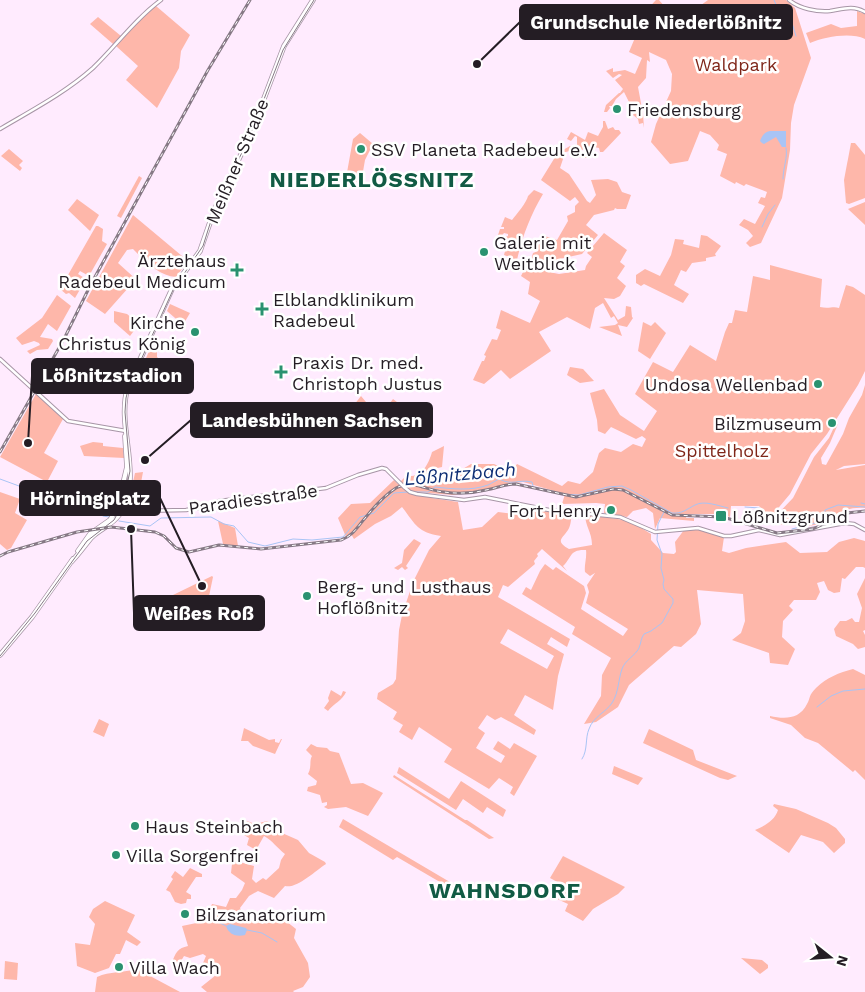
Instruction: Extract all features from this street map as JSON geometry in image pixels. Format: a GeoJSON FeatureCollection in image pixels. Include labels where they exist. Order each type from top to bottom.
{"type":"FeatureCollection","features":[{"type":"Feature","properties":{"kind":"main road","name":"Meißner Straße"},"geometry":{"type":"LineString","coordinates":[[0,655],[32,617],[72,561],[92,537],[115,520],[120,507],[127,467],[124,403],[131,380],[172,289],[200,251],[215,208],[249,138],[284,46],[313,0]]}},
{"type":"Feature","properties":{"kind":"street"},"geometry":{"type":"LineString","coordinates":[[0,130],[75,83],[94,67],[145,13],[161,0]]}},
{"type":"Feature","properties":{"kind":"street"},"geometry":{"type":"LineString","coordinates":[[789,0],[795,4],[815,10],[828,11],[853,7],[865,12]]}},
{"type":"Feature","properties":{"kind":"street"},"geometry":{"type":"LineString","coordinates":[[0,359],[68,421],[126,432]]}},
{"type":"Feature","properties":{"kind":"street","name":"Paradiesstraße"},"geometry":{"type":"LineString","coordinates":[[120,507],[138,511],[206,507],[215,502],[326,488],[376,469],[386,469],[412,493],[458,499],[485,497],[548,510],[620,517],[657,532],[698,528],[724,536],[759,530],[780,535],[845,523],[854,524],[865,530]]}},
{"type":"Feature","properties":{"kind":"green space","name":"Waldpark"},"geometry":{"type":"Polygon","coordinates":[[[656,0],[659,0],[665,7],[650,21],[649,26],[671,36],[679,21],[708,0],[786,0],[795,8],[811,58],[794,105],[790,150],[782,198],[761,243],[750,247],[746,243],[753,236],[748,230],[739,225],[744,219],[755,224],[765,206],[758,203],[761,197],[765,198],[767,192],[746,184],[744,186],[736,182],[735,184],[720,176],[727,154],[717,150],[719,145],[710,135],[700,131],[688,161],[670,164],[651,142],[656,124],[671,91],[672,74],[666,60],[649,52],[650,62],[647,60],[646,78],[638,87],[644,128],[643,123],[639,124],[638,119],[633,115],[635,112],[630,108],[631,106],[624,92],[616,99],[612,106],[609,106],[610,108],[607,112],[604,112],[606,105],[623,89],[615,80],[622,75],[619,74],[613,78],[606,71],[613,68],[613,72],[625,70],[635,74],[642,58],[629,52],[637,33],[637,16],[641,16],[656,0]]]}},
{"type":"Feature","properties":{"kind":"green space"},"geometry":{"type":"Polygon","coordinates":[[[156,6],[190,35],[181,51],[179,68],[157,108],[126,80],[138,66],[116,46],[156,6]]]}},
{"type":"Feature","properties":{"kind":"green space"},"geometry":{"type":"Polygon","coordinates":[[[857,11],[865,14],[865,39],[852,36],[838,36],[810,43],[806,33],[831,24],[841,28],[857,26],[857,11]]]}},
{"type":"Feature","properties":{"kind":"green space"},"geometry":{"type":"Polygon","coordinates":[[[98,17],[121,36],[113,44],[90,24],[98,17]]]}},
{"type":"Feature","properties":{"kind":"green space"},"geometry":{"type":"Polygon","coordinates":[[[603,121],[605,121],[608,129],[613,127],[621,133],[603,152],[600,152],[599,148],[594,147],[590,152],[591,158],[579,158],[588,155],[585,150],[577,149],[562,153],[563,159],[560,168],[569,174],[590,203],[596,195],[591,180],[608,179],[617,182],[622,192],[631,195],[626,209],[615,208],[614,210],[594,215],[586,225],[598,235],[582,254],[541,263],[530,263],[533,253],[538,251],[537,246],[543,242],[545,236],[557,240],[568,221],[567,216],[575,212],[575,206],[579,202],[575,197],[570,201],[541,180],[557,154],[559,142],[562,142],[563,150],[570,146],[577,147],[577,137],[575,136],[571,141],[567,139],[571,132],[585,140],[588,132],[598,136],[603,127],[603,121]]]}},
{"type":"Feature","properties":{"kind":"green space"},"geometry":{"type":"Polygon","coordinates":[[[360,133],[373,144],[365,160],[361,183],[348,181],[346,178],[353,139],[360,133]]]}},
{"type":"Feature","properties":{"kind":"green space"},"geometry":{"type":"Polygon","coordinates":[[[851,143],[855,143],[865,155],[865,198],[849,204],[846,203],[844,180],[851,143]]]}},
{"type":"Feature","properties":{"kind":"green space"},"geometry":{"type":"Polygon","coordinates":[[[9,149],[23,161],[19,165],[22,168],[20,171],[1,156],[9,149]]]}},
{"type":"Feature","properties":{"kind":"green space"},"geometry":{"type":"Polygon","coordinates":[[[139,176],[142,178],[121,218],[117,216],[139,176]]]}},
{"type":"Feature","properties":{"kind":"green space"},"geometry":{"type":"Polygon","coordinates":[[[534,190],[543,194],[527,226],[517,260],[504,255],[507,244],[505,237],[508,234],[504,233],[500,238],[502,243],[497,245],[497,238],[500,229],[504,229],[504,227],[501,227],[505,217],[512,220],[534,190]]]}},
{"type":"Feature","properties":{"kind":"green space"},"geometry":{"type":"Polygon","coordinates":[[[77,199],[99,215],[90,231],[68,210],[77,199]]]}},
{"type":"Feature","properties":{"kind":"green space"},"geometry":{"type":"Polygon","coordinates":[[[865,202],[865,225],[848,209],[865,202]]]}},
{"type":"Feature","properties":{"kind":"green space"},"geometry":{"type":"Polygon","coordinates":[[[133,215],[188,261],[176,277],[170,276],[153,267],[133,249],[127,250],[118,263],[138,281],[132,289],[129,287],[105,314],[86,301],[133,215]]]}},
{"type":"Feature","properties":{"kind":"green space"},"geometry":{"type":"Polygon","coordinates":[[[96,226],[103,229],[102,241],[107,244],[89,276],[80,271],[78,274],[86,279],[75,298],[60,289],[96,226]]]}},
{"type":"Feature","properties":{"kind":"green space"},"geometry":{"type":"Polygon","coordinates":[[[604,233],[627,250],[620,262],[625,266],[617,278],[626,286],[620,296],[614,299],[604,298],[618,320],[625,316],[626,306],[631,307],[633,318],[627,327],[618,325],[622,336],[599,327],[618,323],[614,316],[611,318],[603,303],[595,308],[590,329],[567,317],[539,332],[551,351],[510,379],[501,370],[484,384],[473,380],[482,361],[484,361],[486,356],[484,355],[492,339],[497,340],[501,330],[496,328],[501,310],[530,323],[540,301],[528,294],[530,282],[521,276],[526,266],[547,266],[549,272],[559,274],[585,270],[592,257],[587,253],[604,233]]]}},
{"type":"Feature","properties":{"kind":"green space"},"geometry":{"type":"Polygon","coordinates":[[[701,235],[707,236],[721,246],[715,254],[716,256],[706,258],[706,261],[692,263],[686,272],[681,270],[674,285],[689,294],[683,303],[644,284],[641,286],[636,283],[636,275],[645,269],[660,276],[671,255],[675,239],[684,240],[683,244],[699,248],[701,235]]]}},
{"type":"Feature","properties":{"kind":"green space","name":"Spittelholz"},"geometry":{"type":"Polygon","coordinates":[[[770,265],[822,279],[820,307],[823,308],[839,308],[846,285],[865,295],[865,371],[827,434],[811,454],[790,494],[770,518],[759,506],[731,506],[730,517],[721,514],[687,514],[686,518],[694,518],[694,521],[660,518],[655,529],[653,513],[646,508],[633,511],[627,517],[604,513],[605,504],[562,504],[565,494],[523,482],[504,485],[494,489],[453,495],[417,492],[432,498],[458,502],[463,530],[482,527],[498,512],[523,515],[527,507],[554,513],[572,513],[569,528],[561,540],[562,544],[569,549],[592,545],[585,514],[630,521],[651,534],[651,540],[663,553],[674,554],[676,552],[675,542],[684,530],[697,529],[724,537],[722,551],[729,553],[746,548],[786,542],[800,553],[827,552],[839,542],[854,538],[865,541],[865,568],[856,567],[845,579],[842,578],[840,592],[834,593],[828,590],[824,581],[817,583],[820,592],[816,600],[794,600],[789,606],[793,610],[783,621],[782,637],[795,649],[788,665],[770,663],[769,653],[732,640],[741,633],[745,621],[743,594],[697,590],[701,624],[696,634],[681,647],[674,646],[629,685],[618,707],[596,722],[584,724],[601,696],[602,675],[611,658],[572,634],[575,627],[522,594],[526,587],[531,590],[545,564],[553,570],[556,567],[584,586],[586,593],[581,609],[623,636],[628,629],[586,603],[589,592],[587,585],[595,573],[590,576],[585,572],[586,550],[576,551],[572,555],[563,566],[567,571],[542,549],[537,554],[538,556],[534,561],[535,564],[508,587],[503,585],[498,597],[570,639],[567,647],[551,637],[547,644],[564,654],[558,676],[553,710],[525,695],[514,715],[536,730],[534,735],[501,717],[495,720],[487,715],[478,728],[485,733],[476,748],[501,763],[505,756],[493,749],[498,741],[510,749],[514,743],[537,756],[514,796],[510,793],[513,787],[499,778],[489,789],[444,762],[452,749],[419,727],[412,740],[399,732],[403,725],[393,719],[397,712],[377,699],[378,693],[393,684],[396,679],[399,630],[402,615],[413,582],[429,550],[441,536],[422,530],[402,507],[354,539],[351,534],[346,537],[338,518],[351,504],[370,503],[394,480],[398,484],[406,476],[420,473],[426,466],[432,452],[444,446],[442,467],[433,469],[433,475],[451,476],[471,464],[494,464],[511,472],[517,464],[562,486],[568,481],[580,484],[593,472],[599,453],[605,448],[621,452],[633,444],[642,447],[646,439],[642,436],[636,439],[611,427],[605,434],[598,431],[590,393],[604,389],[620,415],[644,431],[657,411],[635,394],[653,362],[673,372],[690,345],[716,361],[725,332],[729,323],[732,323],[735,310],[747,312],[753,276],[770,280],[770,265]],[[508,629],[500,643],[547,669],[554,656],[508,629]]]}},
{"type":"Feature","properties":{"kind":"green space"},"geometry":{"type":"Polygon","coordinates":[[[57,295],[71,306],[57,331],[48,324],[40,337],[52,339],[53,341],[48,349],[37,350],[30,354],[27,351],[40,345],[39,343],[34,341],[22,345],[16,338],[42,318],[57,295]]]}},
{"type":"Feature","properties":{"kind":"green space"},"geometry":{"type":"Polygon","coordinates":[[[170,304],[190,313],[183,325],[167,311],[170,304]]]}},
{"type":"Feature","properties":{"kind":"green space"},"geometry":{"type":"Polygon","coordinates":[[[114,311],[127,314],[139,324],[130,336],[114,322],[114,311]]]}},
{"type":"Feature","properties":{"kind":"green space"},"geometry":{"type":"Polygon","coordinates":[[[643,322],[651,326],[655,322],[666,333],[650,359],[638,351],[643,322]]]}},
{"type":"Feature","properties":{"kind":"green space"},"geometry":{"type":"Polygon","coordinates":[[[150,349],[157,352],[157,357],[164,364],[157,374],[150,373],[147,379],[139,374],[150,349]]]}},
{"type":"Feature","properties":{"kind":"green space"},"geometry":{"type":"Polygon","coordinates":[[[570,367],[583,369],[594,381],[580,383],[567,375],[570,367]]]}},
{"type":"Feature","properties":{"kind":"green space"},"geometry":{"type":"Polygon","coordinates":[[[137,377],[155,389],[153,393],[148,390],[146,393],[132,387],[137,377]]]}},
{"type":"Feature","properties":{"kind":"green space"},"geometry":{"type":"Polygon","coordinates":[[[865,385],[865,464],[844,466],[836,470],[865,465],[865,508],[849,509],[827,521],[811,526],[783,525],[774,522],[772,520],[793,498],[814,457],[829,438],[836,423],[838,424],[830,443],[821,458],[822,464],[826,465],[843,434],[865,385]]]}},
{"type":"Feature","properties":{"kind":"green space"},"geometry":{"type":"Polygon","coordinates":[[[36,394],[63,419],[44,453],[58,461],[47,482],[0,457],[36,394]]]}},
{"type":"Feature","properties":{"kind":"green space"},"geometry":{"type":"Polygon","coordinates":[[[361,396],[370,404],[360,417],[352,411],[342,424],[340,423],[361,396]]]}},
{"type":"Feature","properties":{"kind":"green space"},"geometry":{"type":"Polygon","coordinates":[[[393,399],[405,408],[395,421],[395,419],[391,417],[393,419],[391,422],[384,417],[387,413],[384,411],[393,399]]]}},
{"type":"Feature","properties":{"kind":"green space"},"geometry":{"type":"Polygon","coordinates":[[[93,442],[103,443],[103,446],[123,448],[124,458],[84,456],[80,446],[93,442]]]}},
{"type":"Feature","properties":{"kind":"green space"},"geometry":{"type":"Polygon","coordinates":[[[143,472],[137,504],[138,509],[128,505],[135,473],[143,472]]]}},
{"type":"Feature","properties":{"kind":"green space"},"geometry":{"type":"Polygon","coordinates":[[[0,492],[20,499],[15,513],[27,520],[11,548],[7,550],[0,544],[0,492]]]}},
{"type":"Feature","properties":{"kind":"green space"},"geometry":{"type":"Polygon","coordinates":[[[218,521],[235,528],[238,546],[223,544],[218,521]]]}},
{"type":"Feature","properties":{"kind":"green space"},"geometry":{"type":"Polygon","coordinates":[[[414,539],[421,543],[406,566],[408,568],[405,570],[402,567],[398,570],[394,568],[402,563],[404,550],[414,539]]]}},
{"type":"Feature","properties":{"kind":"green space"},"geometry":{"type":"Polygon","coordinates":[[[212,576],[208,601],[173,595],[212,576]]]}},
{"type":"Feature","properties":{"kind":"green space"},"geometry":{"type":"Polygon","coordinates":[[[865,578],[865,630],[863,631],[865,647],[858,649],[853,644],[836,636],[834,629],[840,621],[852,618],[855,622],[859,622],[862,608],[857,594],[865,578]]]}},
{"type":"Feature","properties":{"kind":"green space"},"geometry":{"type":"Polygon","coordinates":[[[853,669],[865,675],[865,780],[855,770],[853,772],[818,743],[805,738],[791,725],[770,718],[770,716],[786,718],[795,716],[804,709],[812,693],[820,684],[833,676],[853,669]]]}},
{"type":"Feature","properties":{"kind":"green space"},"geometry":{"type":"Polygon","coordinates":[[[331,690],[341,696],[343,691],[346,692],[328,711],[324,708],[329,701],[328,698],[331,690]]]}},
{"type":"Feature","properties":{"kind":"green space"},"geometry":{"type":"Polygon","coordinates":[[[99,719],[109,724],[104,737],[93,732],[99,719]]]}},
{"type":"Feature","properties":{"kind":"green space"},"geometry":{"type":"Polygon","coordinates":[[[244,728],[269,740],[275,739],[275,742],[279,743],[282,739],[275,754],[253,746],[248,741],[241,741],[244,728]]]}},
{"type":"Feature","properties":{"kind":"green space"},"geometry":{"type":"Polygon","coordinates":[[[649,729],[693,750],[696,760],[737,776],[728,780],[720,778],[643,743],[649,729]]]}},
{"type":"Feature","properties":{"kind":"green space"},"geometry":{"type":"Polygon","coordinates":[[[311,744],[339,753],[351,784],[363,783],[383,793],[368,816],[346,807],[328,809],[324,807],[327,805],[327,802],[322,803],[320,795],[307,791],[308,787],[316,785],[317,781],[308,774],[312,756],[306,750],[311,744]]]}},
{"type":"Feature","properties":{"kind":"green space"},"geometry":{"type":"Polygon","coordinates":[[[614,766],[643,778],[638,785],[612,774],[614,766]]]}},
{"type":"Feature","properties":{"kind":"green space"},"geometry":{"type":"Polygon","coordinates":[[[399,767],[449,799],[461,781],[506,810],[503,817],[487,807],[483,813],[463,799],[456,810],[397,773],[399,767]]]}},
{"type":"Feature","properties":{"kind":"green space"},"geometry":{"type":"Polygon","coordinates":[[[394,775],[494,838],[489,839],[393,777],[394,775]]]}},
{"type":"Feature","properties":{"kind":"green space"},"geometry":{"type":"Polygon","coordinates":[[[774,804],[796,809],[828,823],[836,828],[845,839],[845,843],[834,853],[823,842],[801,835],[789,853],[755,830],[766,825],[775,817],[778,810],[773,806],[774,804]]]}},
{"type":"Feature","properties":{"kind":"green space"},"geometry":{"type":"Polygon","coordinates":[[[343,819],[460,888],[457,892],[397,857],[393,860],[339,827],[343,819]]]}},
{"type":"Feature","properties":{"kind":"green space"},"geometry":{"type":"Polygon","coordinates":[[[247,821],[255,824],[267,821],[274,825],[273,829],[298,840],[309,853],[326,864],[295,885],[285,886],[274,898],[258,891],[249,896],[240,908],[243,914],[263,924],[272,910],[296,929],[294,938],[308,963],[310,977],[303,987],[294,992],[207,992],[201,987],[216,975],[213,968],[203,963],[206,956],[203,954],[190,958],[184,956],[178,966],[172,963],[177,951],[188,946],[182,926],[206,921],[212,904],[226,907],[230,898],[236,898],[242,890],[245,883],[231,873],[232,864],[236,861],[254,866],[252,879],[256,883],[263,878],[266,880],[279,868],[285,854],[267,838],[264,836],[256,850],[247,845],[249,838],[241,831],[247,821]]]}},
{"type":"Feature","properties":{"kind":"green space"},"geometry":{"type":"Polygon","coordinates":[[[563,856],[625,887],[618,894],[593,909],[583,921],[565,911],[568,904],[555,898],[563,885],[550,878],[563,856]]]}},
{"type":"Feature","properties":{"kind":"green space"},"geometry":{"type":"Polygon","coordinates":[[[190,868],[202,874],[202,877],[196,877],[186,892],[191,895],[191,899],[187,899],[186,903],[181,904],[175,902],[170,892],[166,890],[173,879],[171,877],[175,871],[183,877],[190,868]]]}},
{"type":"Feature","properties":{"kind":"green space"},"geometry":{"type":"Polygon","coordinates":[[[105,901],[135,915],[127,932],[141,942],[137,946],[126,940],[120,954],[116,954],[109,968],[95,973],[77,966],[75,943],[90,945],[95,924],[89,917],[93,909],[105,901]]]}},
{"type":"Feature","properties":{"kind":"green space"},"geometry":{"type":"Polygon","coordinates":[[[741,958],[762,960],[768,965],[768,968],[760,974],[741,958]]]}},
{"type":"Feature","properties":{"kind":"green space"},"geometry":{"type":"Polygon","coordinates":[[[5,961],[18,963],[17,980],[4,979],[5,961]]]}},
{"type":"Feature","properties":{"kind":"green space"},"geometry":{"type":"Polygon","coordinates":[[[137,969],[180,992],[95,992],[97,977],[137,969]]]}},
{"type":"Feature","properties":{"kind":"water"},"geometry":{"type":"Polygon","coordinates":[[[786,131],[786,147],[782,147],[776,137],[764,144],[760,141],[766,132],[786,131]]]}},
{"type":"Feature","properties":{"kind":"water"},"geometry":{"type":"Polygon","coordinates":[[[230,924],[246,928],[245,935],[239,936],[231,933],[226,926],[230,924]]]}},
{"type":"Feature","properties":{"kind":"waterway"},"geometry":{"type":"LineString","coordinates":[[774,0],[777,7]]}},
{"type":"Feature","properties":{"kind":"waterway"},"geometry":{"type":"LineString","coordinates":[[778,9],[792,23],[796,36]]}},
{"type":"Feature","properties":{"kind":"waterway"},"geometry":{"type":"LineString","coordinates":[[783,179],[786,148]]}},
{"type":"Feature","properties":{"kind":"waterway"},"geometry":{"type":"LineString","coordinates":[[762,227],[775,205]]}},
{"type":"Feature","properties":{"kind":"waterway","name":"Lößnitzbach"},"geometry":{"type":"LineString","coordinates":[[0,479],[38,493],[48,494],[95,513]]}},
{"type":"Feature","properties":{"kind":"waterway","name":"Lößnitzbach"},"geometry":{"type":"LineString","coordinates":[[412,492],[428,492],[435,487],[469,489],[488,485],[499,479],[508,482],[532,482],[533,486]]}},
{"type":"Feature","properties":{"kind":"waterway","name":"Lößnitzbach"},"geometry":{"type":"LineString","coordinates":[[561,494],[579,495],[608,487],[622,486],[672,513],[682,512],[703,503],[728,508]]}},
{"type":"Feature","properties":{"kind":"waterway","name":"Lößnitzbach"},"geometry":{"type":"LineString","coordinates":[[119,521],[150,526],[161,518],[211,517],[224,524],[234,526],[248,542],[265,546],[293,539],[312,540],[343,537],[360,517],[374,513],[394,493],[408,492]]}},
{"type":"Feature","properties":{"kind":"waterway","name":"Lößnitzbach"},"geometry":{"type":"LineString","coordinates":[[861,503],[865,504]]}},
{"type":"Feature","properties":{"kind":"waterway","name":"Lößnitzbach"},"geometry":{"type":"LineString","coordinates":[[792,529],[819,522],[824,518],[825,510],[838,505],[865,507]]}},
{"type":"Feature","properties":{"kind":"waterway","name":"Lößnitzbach"},"geometry":{"type":"LineString","coordinates":[[745,507],[760,508],[769,519]]}},
{"type":"Feature","properties":{"kind":"waterway"},"geometry":{"type":"LineString","coordinates":[[582,759],[589,729],[593,721],[612,703],[623,666],[639,648],[644,634],[662,623],[673,603],[673,599],[664,589],[661,568],[662,554],[657,540],[658,524],[665,510]]}},
{"type":"Feature","properties":{"kind":"waterway","name":"Lößnitzbach"},"geometry":{"type":"LineString","coordinates":[[103,516],[109,517]]}},
{"type":"Feature","properties":{"kind":"waterway"},"geometry":{"type":"LineString","coordinates":[[817,707],[831,696],[843,691],[865,689]]}},
{"type":"Feature","properties":{"kind":"waterway"},"geometry":{"type":"LineString","coordinates":[[212,919],[226,926]]}},
{"type":"Feature","properties":{"kind":"waterway"},"geometry":{"type":"LineString","coordinates":[[247,930],[262,933],[277,942]]}},
{"type":"Feature","properties":{"kind":"tram line"},"geometry":{"type":"LineString","coordinates":[[0,656],[35,613],[87,541],[114,520],[123,503],[130,471],[125,412],[129,386],[173,290],[203,246],[215,208],[249,138],[283,50],[314,0]]}},
{"type":"Feature","properties":{"kind":"railway"},"geometry":{"type":"LineString","coordinates":[[0,452],[64,339],[90,286],[208,70],[250,0]]}},
{"type":"Feature","properties":{"kind":"railway"},"geometry":{"type":"LineString","coordinates":[[0,556],[77,532],[111,527],[155,532],[164,536],[176,548],[189,552],[219,545],[261,549],[341,540],[352,533],[388,494],[396,488],[408,485],[449,493],[460,493],[476,492],[516,484],[576,497],[613,489],[623,490],[672,515],[723,517],[777,533],[813,529],[847,513],[865,511]]}},
{"type":"Feature","properties":{"kind":"place","name":"Grundschule Niederlößnitz"},"geometry":{"type":"Point","coordinates":[477,64]}},
{"type":"Feature","properties":{"kind":"place","name":"Friedensburg"},"geometry":{"type":"Point","coordinates":[617,109]}},
{"type":"Feature","properties":{"kind":"place","name":"SSV Planeta Radebeul e.V."},"geometry":{"type":"Point","coordinates":[361,149]}},
{"type":"Feature","properties":{"kind":"place","name":"Galerie mit Weitblick"},"geometry":{"type":"Point","coordinates":[484,252]}},
{"type":"Feature","properties":{"kind":"place","name":"Ärztehaus Radebeul Medicum"},"geometry":{"type":"Point","coordinates":[237,270]}},
{"type":"Feature","properties":{"kind":"place","name":"Elblandklinikum Radebeul"},"geometry":{"type":"Point","coordinates":[262,309]}},
{"type":"Feature","properties":{"kind":"place","name":"Kirche Christus König"},"geometry":{"type":"Point","coordinates":[195,332]}},
{"type":"Feature","properties":{"kind":"place","name":"Praxis Dr. med. Christoph Justus"},"geometry":{"type":"Point","coordinates":[281,372]}},
{"type":"Feature","properties":{"kind":"place","name":"Undosa Wellenbad"},"geometry":{"type":"Point","coordinates":[818,384]}},
{"type":"Feature","properties":{"kind":"place","name":"Bilzmuseum"},"geometry":{"type":"Point","coordinates":[832,423]}},
{"type":"Feature","properties":{"kind":"place","name":"Lößnitzstadion"},"geometry":{"type":"Point","coordinates":[28,443]}},
{"type":"Feature","properties":{"kind":"place","name":"Landesbühnen Sachsen"},"geometry":{"type":"Point","coordinates":[145,460]}},
{"type":"Feature","properties":{"kind":"place","name":"Fort Henry"},"geometry":{"type":"Point","coordinates":[611,510]}},
{"type":"Feature","properties":{"kind":"place","name":"Lößnitzgrund"},"geometry":{"type":"Point","coordinates":[721,516]}},
{"type":"Feature","properties":{"kind":"place","name":"Weißes Roß"},"geometry":{"type":"Point","coordinates":[131,529]}},
{"type":"Feature","properties":{"kind":"place","name":"Hörningplatz"},"geometry":{"type":"Point","coordinates":[202,586]}},
{"type":"Feature","properties":{"kind":"place","name":"Berg- und Lusthaus Hoflößnitz"},"geometry":{"type":"Point","coordinates":[307,596]}},
{"type":"Feature","properties":{"kind":"place","name":"Haus Steinbach"},"geometry":{"type":"Point","coordinates":[135,826]}},
{"type":"Feature","properties":{"kind":"place","name":"Villa Sorgenfrei"},"geometry":{"type":"Point","coordinates":[116,855]}},
{"type":"Feature","properties":{"kind":"place","name":"Bilzsanatorium"},"geometry":{"type":"Point","coordinates":[185,914]}},
{"type":"Feature","properties":{"kind":"place","name":"Villa Wach"},"geometry":{"type":"Point","coordinates":[119,967]}},
{"type":"Feature","properties":{"kind":"district","name":"NIEDERLÖSSNITZ"},"geometry":{"type":"Point","coordinates":[372,179]}},
{"type":"Feature","properties":{"kind":"district","name":"WAHNSDORF"},"geometry":{"type":"Point","coordinates":[505,890]}}]}
